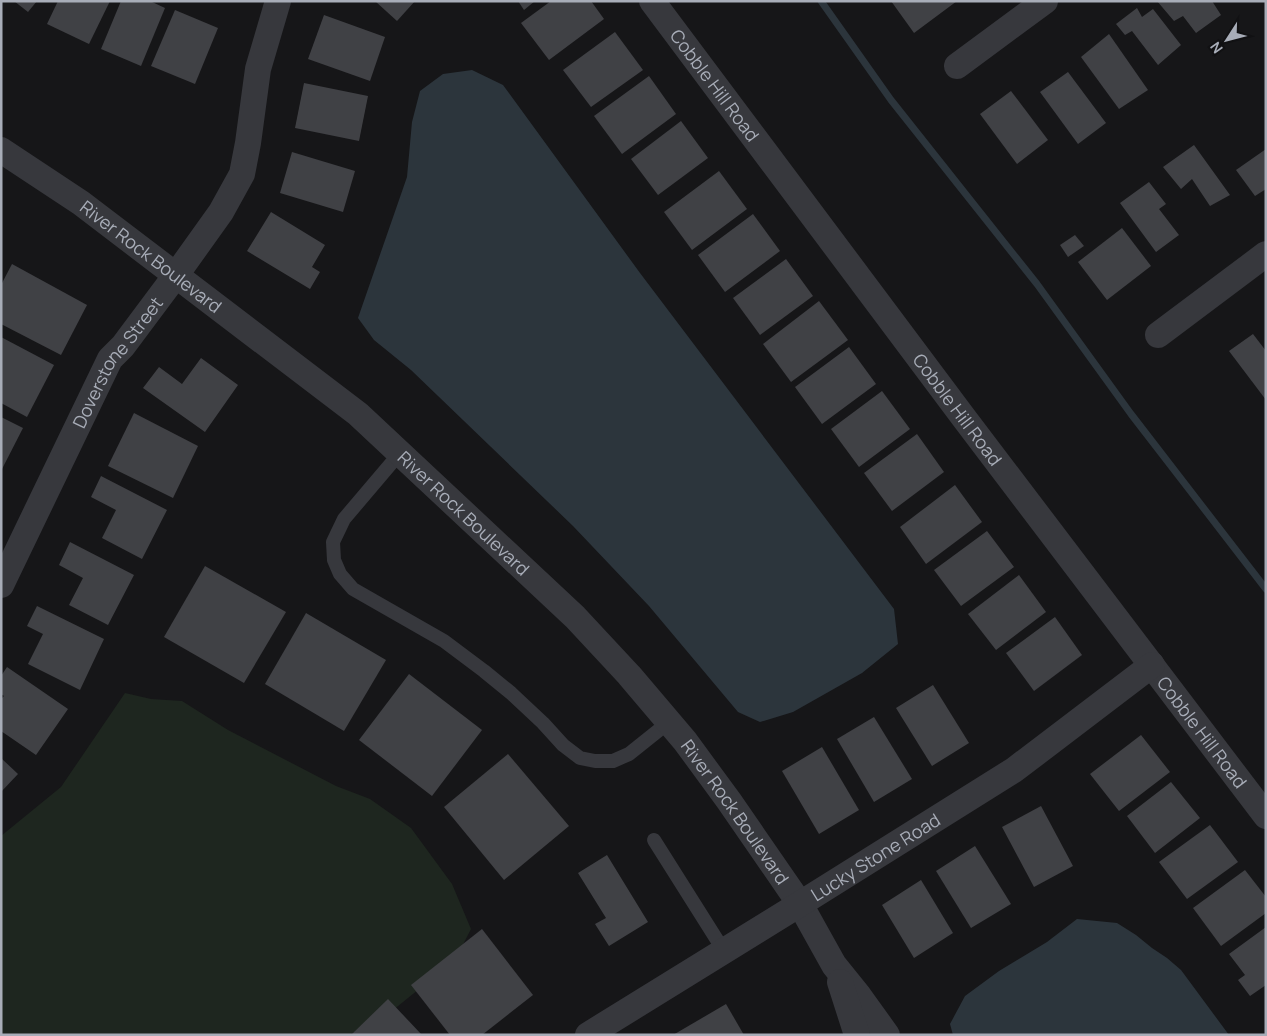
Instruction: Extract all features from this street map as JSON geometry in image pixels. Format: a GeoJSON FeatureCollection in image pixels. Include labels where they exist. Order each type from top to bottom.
{"type":"FeatureCollection","features":[{"type":"Feature","properties":{"kind":"street","name":"Cobble Hill Road"},"geometry":{"type":"LineString","coordinates":[[652,1],[1266,816]]}},
{"type":"Feature","properties":{"kind":"street"},"geometry":{"type":"LineString","coordinates":[[957,66],[1045,1]]}},
{"type":"Feature","properties":{"kind":"street","name":"Doverstone Street"},"geometry":{"type":"LineString","coordinates":[[1,585],[110,359],[123,346],[221,212],[242,174],[258,70],[277,2]]}},
{"type":"Feature","properties":{"kind":"street","name":"River Rock Boulevard"},"geometry":{"type":"LineString","coordinates":[[1,150],[81,203],[358,414],[575,617],[630,676],[669,722],[730,801],[800,904],[834,965],[887,1035]]}},
{"type":"Feature","properties":{"kind":"street"},"geometry":{"type":"LineString","coordinates":[[1158,336],[1266,254]]}},
{"type":"Feature","properties":{"kind":"street","name":"Lucky Stone Road"},"geometry":{"type":"LineString","coordinates":[[588,1035],[1014,770],[1152,665]]}},
{"type":"Feature","properties":{"kind":"street","name":"River Rock Boulevard"},"geometry":{"type":"LineString","coordinates":[[834,965],[857,1035]]}},
{"type":"Feature","properties":{"kind":"lane"},"geometry":{"type":"LineString","coordinates":[[400,453],[344,519],[333,542],[334,560],[340,574],[353,589],[444,642],[484,671],[543,723],[563,746],[580,758],[595,761],[613,761],[629,754],[669,722]]}},
{"type":"Feature","properties":{"kind":"lane"},"geometry":{"type":"LineString","coordinates":[[654,840],[724,951]]}},
{"type":"Feature","properties":{"kind":"shaded area"},"geometry":{"type":"Polygon","coordinates":[[[472,70],[503,85],[640,273],[894,609],[898,644],[862,673],[793,712],[760,722],[738,712],[649,606],[573,526],[411,370],[374,340],[358,318],[407,177],[412,122],[420,91],[443,74],[472,70]]]}},
{"type":"Feature","properties":{"kind":"shaded area"},"geometry":{"type":"Polygon","coordinates":[[[125,693],[151,699],[182,701],[228,730],[336,786],[370,799],[411,828],[452,884],[471,929],[455,960],[382,1019],[349,1035],[1,1035],[1,836],[61,787],[125,693]]]}},
{"type":"Feature","properties":{"kind":"shaded area"},"geometry":{"type":"Polygon","coordinates":[[[1077,919],[1117,923],[1167,958],[1181,970],[1229,1035],[953,1035],[950,1024],[965,996],[999,971],[1047,942],[1077,919]]]}},
{"type":"Feature","properties":{"kind":"building"},"geometry":{"type":"Polygon","coordinates":[[[14,1],[37,1],[28,12],[14,1]]]}},
{"type":"Feature","properties":{"kind":"building"},"geometry":{"type":"Polygon","coordinates":[[[58,1],[110,1],[89,44],[47,24],[58,1]]]}},
{"type":"Feature","properties":{"kind":"building"},"geometry":{"type":"Polygon","coordinates":[[[121,1],[150,1],[165,8],[141,66],[101,49],[121,1]]]}},
{"type":"Feature","properties":{"kind":"building"},"geometry":{"type":"Polygon","coordinates":[[[375,1],[415,1],[397,21],[375,1]]]}},
{"type":"Feature","properties":{"kind":"building"},"geometry":{"type":"Polygon","coordinates":[[[518,1],[535,1],[524,10],[518,1]]]}},
{"type":"Feature","properties":{"kind":"building"},"geometry":{"type":"Polygon","coordinates":[[[551,1],[591,1],[604,19],[549,60],[521,23],[551,1]]]}},
{"type":"Feature","properties":{"kind":"building"},"geometry":{"type":"Polygon","coordinates":[[[891,1],[957,1],[914,33],[891,1]]]}},
{"type":"Feature","properties":{"kind":"building"},"geometry":{"type":"Polygon","coordinates":[[[1157,1],[1212,1],[1221,15],[1196,33],[1183,16],[1174,21],[1157,1]]]}},
{"type":"Feature","properties":{"kind":"building"},"geometry":{"type":"Polygon","coordinates":[[[1137,8],[1142,17],[1153,9],[1181,45],[1158,65],[1132,31],[1125,35],[1116,24],[1137,8]]]}},
{"type":"Feature","properties":{"kind":"building"},"geometry":{"type":"Polygon","coordinates":[[[175,10],[218,28],[195,84],[151,66],[175,10]]]}},
{"type":"Feature","properties":{"kind":"building"},"geometry":{"type":"Polygon","coordinates":[[[324,15],[385,37],[370,81],[308,59],[324,15]]]}},
{"type":"Feature","properties":{"kind":"building"},"geometry":{"type":"Polygon","coordinates":[[[615,32],[643,70],[591,107],[563,70],[615,32]]]}},
{"type":"Feature","properties":{"kind":"building"},"geometry":{"type":"Polygon","coordinates":[[[1109,34],[1148,90],[1119,109],[1081,57],[1109,34]]]}},
{"type":"Feature","properties":{"kind":"building"},"geometry":{"type":"Polygon","coordinates":[[[1068,72],[1106,123],[1078,144],[1040,92],[1068,72]]]}},
{"type":"Feature","properties":{"kind":"building"},"geometry":{"type":"Polygon","coordinates":[[[649,76],[676,114],[622,154],[594,116],[649,76]]]}},
{"type":"Feature","properties":{"kind":"building"},"geometry":{"type":"Polygon","coordinates":[[[304,83],[368,96],[359,141],[295,128],[304,83]]]}},
{"type":"Feature","properties":{"kind":"building"},"geometry":{"type":"Polygon","coordinates":[[[1011,91],[1048,140],[1017,164],[980,114],[1011,91]]]}},
{"type":"Feature","properties":{"kind":"building"},"geometry":{"type":"Polygon","coordinates":[[[681,121],[708,158],[658,195],[631,159],[681,121]]]}},
{"type":"Feature","properties":{"kind":"building"},"geometry":{"type":"Polygon","coordinates":[[[1194,145],[1230,195],[1210,206],[1192,179],[1181,189],[1163,167],[1194,145]]]}},
{"type":"Feature","properties":{"kind":"building"},"geometry":{"type":"Polygon","coordinates":[[[1266,149],[1266,189],[1255,196],[1236,170],[1266,149]]]}},
{"type":"Feature","properties":{"kind":"building"},"geometry":{"type":"Polygon","coordinates":[[[292,152],[355,171],[343,212],[280,193],[292,152]]]}},
{"type":"Feature","properties":{"kind":"building"},"geometry":{"type":"Polygon","coordinates":[[[719,171],[747,209],[692,250],[664,212],[719,171]]]}},
{"type":"Feature","properties":{"kind":"building"},"geometry":{"type":"Polygon","coordinates":[[[1149,182],[1166,204],[1159,209],[1179,235],[1156,252],[1120,203],[1149,182]]]}},
{"type":"Feature","properties":{"kind":"building"},"geometry":{"type":"Polygon","coordinates":[[[271,212],[325,245],[312,267],[320,272],[310,289],[247,251],[271,212]]]}},
{"type":"Feature","properties":{"kind":"building"},"geometry":{"type":"Polygon","coordinates":[[[753,214],[780,251],[725,292],[698,255],[753,214]]]}},
{"type":"Feature","properties":{"kind":"building"},"geometry":{"type":"Polygon","coordinates":[[[1122,228],[1151,266],[1107,300],[1078,262],[1122,228]]]}},
{"type":"Feature","properties":{"kind":"building"},"geometry":{"type":"Polygon","coordinates":[[[1075,235],[1084,246],[1068,257],[1060,245],[1075,235]]]}},
{"type":"Feature","properties":{"kind":"building"},"geometry":{"type":"Polygon","coordinates":[[[786,259],[813,296],[760,335],[733,298],[786,259]]]}},
{"type":"Feature","properties":{"kind":"building"},"geometry":{"type":"Polygon","coordinates":[[[12,264],[87,305],[61,355],[1,324],[1,285],[12,264]]]}},
{"type":"Feature","properties":{"kind":"building"},"geometry":{"type":"Polygon","coordinates":[[[819,301],[848,340],[791,382],[763,344],[819,301]]]}},
{"type":"Feature","properties":{"kind":"building"},"geometry":{"type":"Polygon","coordinates":[[[1253,334],[1266,351],[1266,400],[1229,351],[1253,334]]]}},
{"type":"Feature","properties":{"kind":"building"},"geometry":{"type":"Polygon","coordinates":[[[1,337],[54,365],[27,417],[1,403],[1,337]]]}},
{"type":"Feature","properties":{"kind":"building"},"geometry":{"type":"Polygon","coordinates":[[[849,347],[876,384],[822,424],[795,387],[849,347]]]}},
{"type":"Feature","properties":{"kind":"building"},"geometry":{"type":"Polygon","coordinates":[[[201,358],[238,385],[205,432],[143,388],[159,367],[182,384],[201,358]]]}},
{"type":"Feature","properties":{"kind":"building"},"geometry":{"type":"Polygon","coordinates":[[[882,391],[910,429],[859,467],[831,429],[882,391]]]}},
{"type":"Feature","properties":{"kind":"building"},"geometry":{"type":"Polygon","coordinates":[[[134,413],[198,446],[173,498],[108,466],[134,413]]]}},
{"type":"Feature","properties":{"kind":"building"},"geometry":{"type":"Polygon","coordinates":[[[1,417],[23,428],[1,471],[1,417]]]}},
{"type":"Feature","properties":{"kind":"building"},"geometry":{"type":"Polygon","coordinates":[[[917,434],[944,472],[892,511],[864,473],[917,434]]]}},
{"type":"Feature","properties":{"kind":"building"},"geometry":{"type":"Polygon","coordinates":[[[101,476],[167,510],[142,559],[102,538],[116,510],[91,497],[101,476]]]}},
{"type":"Feature","properties":{"kind":"building"},"geometry":{"type":"Polygon","coordinates":[[[955,485],[982,522],[926,564],[900,527],[955,485]]]}},
{"type":"Feature","properties":{"kind":"building"},"geometry":{"type":"Polygon","coordinates":[[[987,531],[1014,567],[961,606],[934,570],[987,531]]]}},
{"type":"Feature","properties":{"kind":"building"},"geometry":{"type":"Polygon","coordinates":[[[70,542],[134,575],[108,625],[69,605],[83,578],[59,565],[70,542]]]}},
{"type":"Feature","properties":{"kind":"building"},"geometry":{"type":"Polygon","coordinates":[[[205,566],[286,612],[244,683],[164,637],[205,566]]]}},
{"type":"Feature","properties":{"kind":"building"},"geometry":{"type":"Polygon","coordinates":[[[1019,575],[1046,612],[996,650],[968,614],[1019,575]]]}},
{"type":"Feature","properties":{"kind":"building"},"geometry":{"type":"Polygon","coordinates":[[[37,606],[104,639],[80,690],[28,664],[43,634],[27,626],[37,606]]]}},
{"type":"Feature","properties":{"kind":"building"},"geometry":{"type":"Polygon","coordinates":[[[306,613],[386,660],[344,731],[265,684],[306,613]]]}},
{"type":"Feature","properties":{"kind":"building"},"geometry":{"type":"Polygon","coordinates":[[[1055,617],[1082,655],[1034,691],[1006,653],[1055,617]]]}},
{"type":"Feature","properties":{"kind":"building"},"geometry":{"type":"Polygon","coordinates":[[[7,667],[68,709],[36,755],[1,731],[1,699],[4,696],[1,694],[1,676],[7,667]]]}},
{"type":"Feature","properties":{"kind":"building"},"geometry":{"type":"Polygon","coordinates":[[[409,674],[482,730],[432,796],[359,740],[409,674]]]}},
{"type":"Feature","properties":{"kind":"building"},"geometry":{"type":"Polygon","coordinates":[[[933,685],[969,743],[932,766],[896,708],[933,685]]]}},
{"type":"Feature","properties":{"kind":"building"},"geometry":{"type":"Polygon","coordinates":[[[874,717],[912,779],[874,802],[837,739],[874,717]]]}},
{"type":"Feature","properties":{"kind":"building"},"geometry":{"type":"Polygon","coordinates":[[[1141,735],[1170,772],[1119,811],[1090,774],[1141,735]]]}},
{"type":"Feature","properties":{"kind":"building"},"geometry":{"type":"Polygon","coordinates":[[[822,747],[859,810],[819,834],[782,771],[822,747]]]}},
{"type":"Feature","properties":{"kind":"building"},"geometry":{"type":"Polygon","coordinates":[[[508,754],[569,826],[504,880],[444,807],[508,754]]]}},
{"type":"Feature","properties":{"kind":"building"},"geometry":{"type":"Polygon","coordinates":[[[1,758],[18,774],[1,792],[1,758]]]}},
{"type":"Feature","properties":{"kind":"building"},"geometry":{"type":"Polygon","coordinates":[[[1171,782],[1200,818],[1155,853],[1127,816],[1171,782]]]}},
{"type":"Feature","properties":{"kind":"building"},"geometry":{"type":"Polygon","coordinates":[[[1041,806],[1073,866],[1034,887],[1002,827],[1041,806]]]}},
{"type":"Feature","properties":{"kind":"building"},"geometry":{"type":"Polygon","coordinates":[[[1210,825],[1238,862],[1187,899],[1159,862],[1210,825]]]}},
{"type":"Feature","properties":{"kind":"building"},"geometry":{"type":"Polygon","coordinates":[[[975,846],[1011,904],[971,928],[936,871],[975,846]]]}},
{"type":"Feature","properties":{"kind":"building"},"geometry":{"type":"Polygon","coordinates":[[[607,855],[648,922],[609,946],[595,924],[606,918],[578,873],[607,855]]]}},
{"type":"Feature","properties":{"kind":"building"},"geometry":{"type":"Polygon","coordinates":[[[1245,870],[1266,897],[1266,913],[1221,946],[1193,908],[1245,870]]]}},
{"type":"Feature","properties":{"kind":"building"},"geometry":{"type":"Polygon","coordinates":[[[921,880],[953,933],[914,958],[882,905],[921,880]]]}},
{"type":"Feature","properties":{"kind":"building"},"geometry":{"type":"Polygon","coordinates":[[[1266,927],[1266,985],[1250,996],[1238,980],[1245,975],[1229,954],[1266,927]]]}},
{"type":"Feature","properties":{"kind":"building"},"geometry":{"type":"Polygon","coordinates":[[[482,929],[533,995],[482,1035],[450,1035],[411,985],[482,929]]]}},
{"type":"Feature","properties":{"kind":"building"},"geometry":{"type":"Polygon","coordinates":[[[388,999],[422,1035],[351,1035],[388,999]]]}},
{"type":"Feature","properties":{"kind":"building"},"geometry":{"type":"Polygon","coordinates":[[[726,1004],[744,1035],[673,1035],[726,1004]]]}},
{"type":"Feature","properties":{"kind":"waterway"},"geometry":{"type":"LineString","coordinates":[[821,1],[891,100],[1037,284],[1131,414],[1266,589]]}}]}
